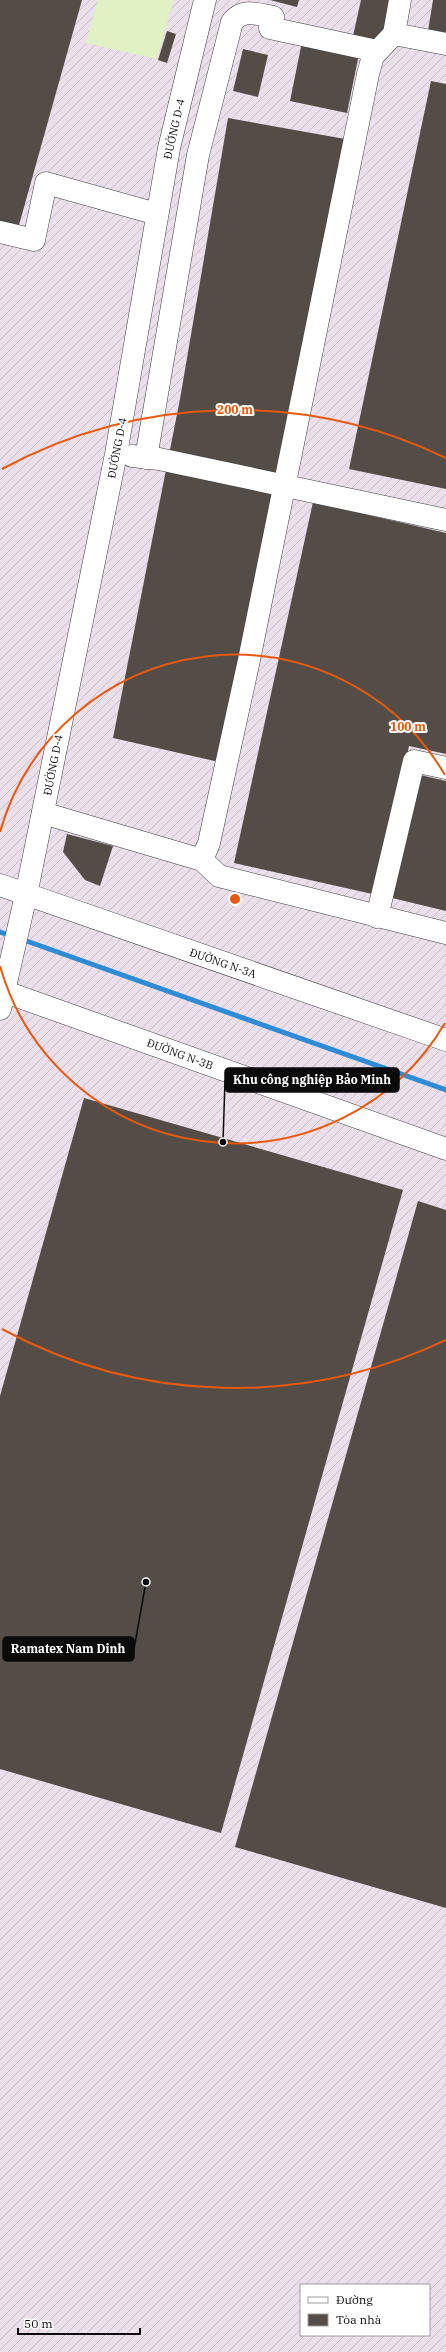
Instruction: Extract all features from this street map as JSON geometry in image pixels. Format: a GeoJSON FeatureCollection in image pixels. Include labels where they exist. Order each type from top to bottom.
{"type":"FeatureCollection","features":[{"type":"Feature","properties":{"kind":"street","name":"ĐƯỜNG D-4"},"geometry":{"type":"LineString","coordinates":[[1,997],[21,920],[116,454],[169,148],[204,0]]}},
{"type":"Feature","properties":{"kind":"street"},"geometry":{"type":"LineString","coordinates":[[202,860],[209,843],[219,798],[373,56],[394,34],[400,0]]}},
{"type":"Feature","properties":{"kind":"street"},"geometry":{"type":"LineString","coordinates":[[146,458],[198,155],[232,22],[237,15],[245,12],[273,17],[270,28],[378,51]]}},
{"type":"Feature","properties":{"kind":"street"},"geometry":{"type":"LineString","coordinates":[[394,34],[446,44]]}},
{"type":"Feature","properties":{"kind":"street"},"geometry":{"type":"LineString","coordinates":[[0,232],[34,240],[46,183],[157,214]]}},
{"type":"Feature","properties":{"kind":"street"},"geometry":{"type":"LineString","coordinates":[[116,454],[146,458],[446,520]]}},
{"type":"Feature","properties":{"kind":"street"},"geometry":{"type":"LineString","coordinates":[[377,917],[414,761],[446,768]]}},
{"type":"Feature","properties":{"kind":"street"},"geometry":{"type":"LineString","coordinates":[[43,813],[202,860],[219,876],[377,917],[446,933]]}},
{"type":"Feature","properties":{"kind":"street","name":"ĐƯỜNG N-3A"},"geometry":{"type":"LineString","coordinates":[[0,885],[446,1040]]}},
{"type":"Feature","properties":{"kind":"street","name":"ĐƯỜNG N-3B"},"geometry":{"type":"LineString","coordinates":[[1,997],[446,1149]]}},
{"type":"Feature","properties":{"kind":"shaded area"},"geometry":{"type":"Polygon","coordinates":[[[0,0],[446,0],[446,2352],[0,2352],[0,0]]]}},
{"type":"Feature","properties":{"kind":"green space"},"geometry":{"type":"Polygon","coordinates":[[[98,0],[174,0],[157,59],[86,43],[98,0]]]}},
{"type":"Feature","properties":{"kind":"building"},"geometry":{"type":"Polygon","coordinates":[[[0,0],[82,0],[19,225],[0,221],[0,0]]]}},
{"type":"Feature","properties":{"kind":"building"},"geometry":{"type":"Polygon","coordinates":[[[270,0],[299,0],[297,7],[270,0]]]}},
{"type":"Feature","properties":{"kind":"building"},"geometry":{"type":"Polygon","coordinates":[[[361,0],[391,0],[381,42],[353,36],[361,0]]]}},
{"type":"Feature","properties":{"kind":"building"},"geometry":{"type":"Polygon","coordinates":[[[433,0],[446,0],[446,34],[428,31],[433,0]]]}},
{"type":"Feature","properties":{"kind":"building"},"geometry":{"type":"Polygon","coordinates":[[[167,31],[176,34],[167,63],[158,60],[167,31]]]}},
{"type":"Feature","properties":{"kind":"building"},"geometry":{"type":"Polygon","coordinates":[[[302,42],[359,54],[347,113],[290,101],[302,42]]]}},
{"type":"Feature","properties":{"kind":"building"},"geometry":{"type":"Polygon","coordinates":[[[243,49],[268,55],[258,97],[233,91],[243,49]]]}},
{"type":"Feature","properties":{"kind":"building"},"geometry":{"type":"Polygon","coordinates":[[[431,81],[446,84],[446,489],[349,469],[431,81]]]}},
{"type":"Feature","properties":{"kind":"building"},"geometry":{"type":"Polygon","coordinates":[[[228,118],[345,139],[219,762],[113,738],[180,399],[228,118]]]}},
{"type":"Feature","properties":{"kind":"building"},"geometry":{"type":"Polygon","coordinates":[[[313,502],[446,533],[446,754],[409,746],[377,895],[234,863],[313,502]]]}},
{"type":"Feature","properties":{"kind":"building"},"geometry":{"type":"Polygon","coordinates":[[[416,774],[446,781],[446,911],[388,897],[416,774]]]}},
{"type":"Feature","properties":{"kind":"building"},"geometry":{"type":"Polygon","coordinates":[[[67,834],[113,846],[100,886],[85,880],[63,852],[67,834]]]}},
{"type":"Feature","properties":{"kind":"building"},"geometry":{"type":"Polygon","coordinates":[[[84,1098],[403,1190],[221,1833],[0,1769],[0,1396],[84,1098]]]}},
{"type":"Feature","properties":{"kind":"building"},"geometry":{"type":"Polygon","coordinates":[[[418,1201],[446,1210],[446,1908],[235,1847],[418,1201]]]}},
{"type":"Feature","properties":{"kind":"waterway"},"geometry":{"type":"LineString","coordinates":[[0,932],[12,936]]}},
{"type":"Feature","properties":{"kind":"waterway"},"geometry":{"type":"LineString","coordinates":[[21,939],[446,1090]]}},
{"type":"Feature","properties":{"kind":"place","name":"Khu công nghiệp Bảo Minh"},"geometry":{"type":"Point","coordinates":[223,1142]}},
{"type":"Feature","properties":{"kind":"place","name":"Ramatex Nam Dinh"},"geometry":{"type":"Point","coordinates":[146,1582]}}]}
